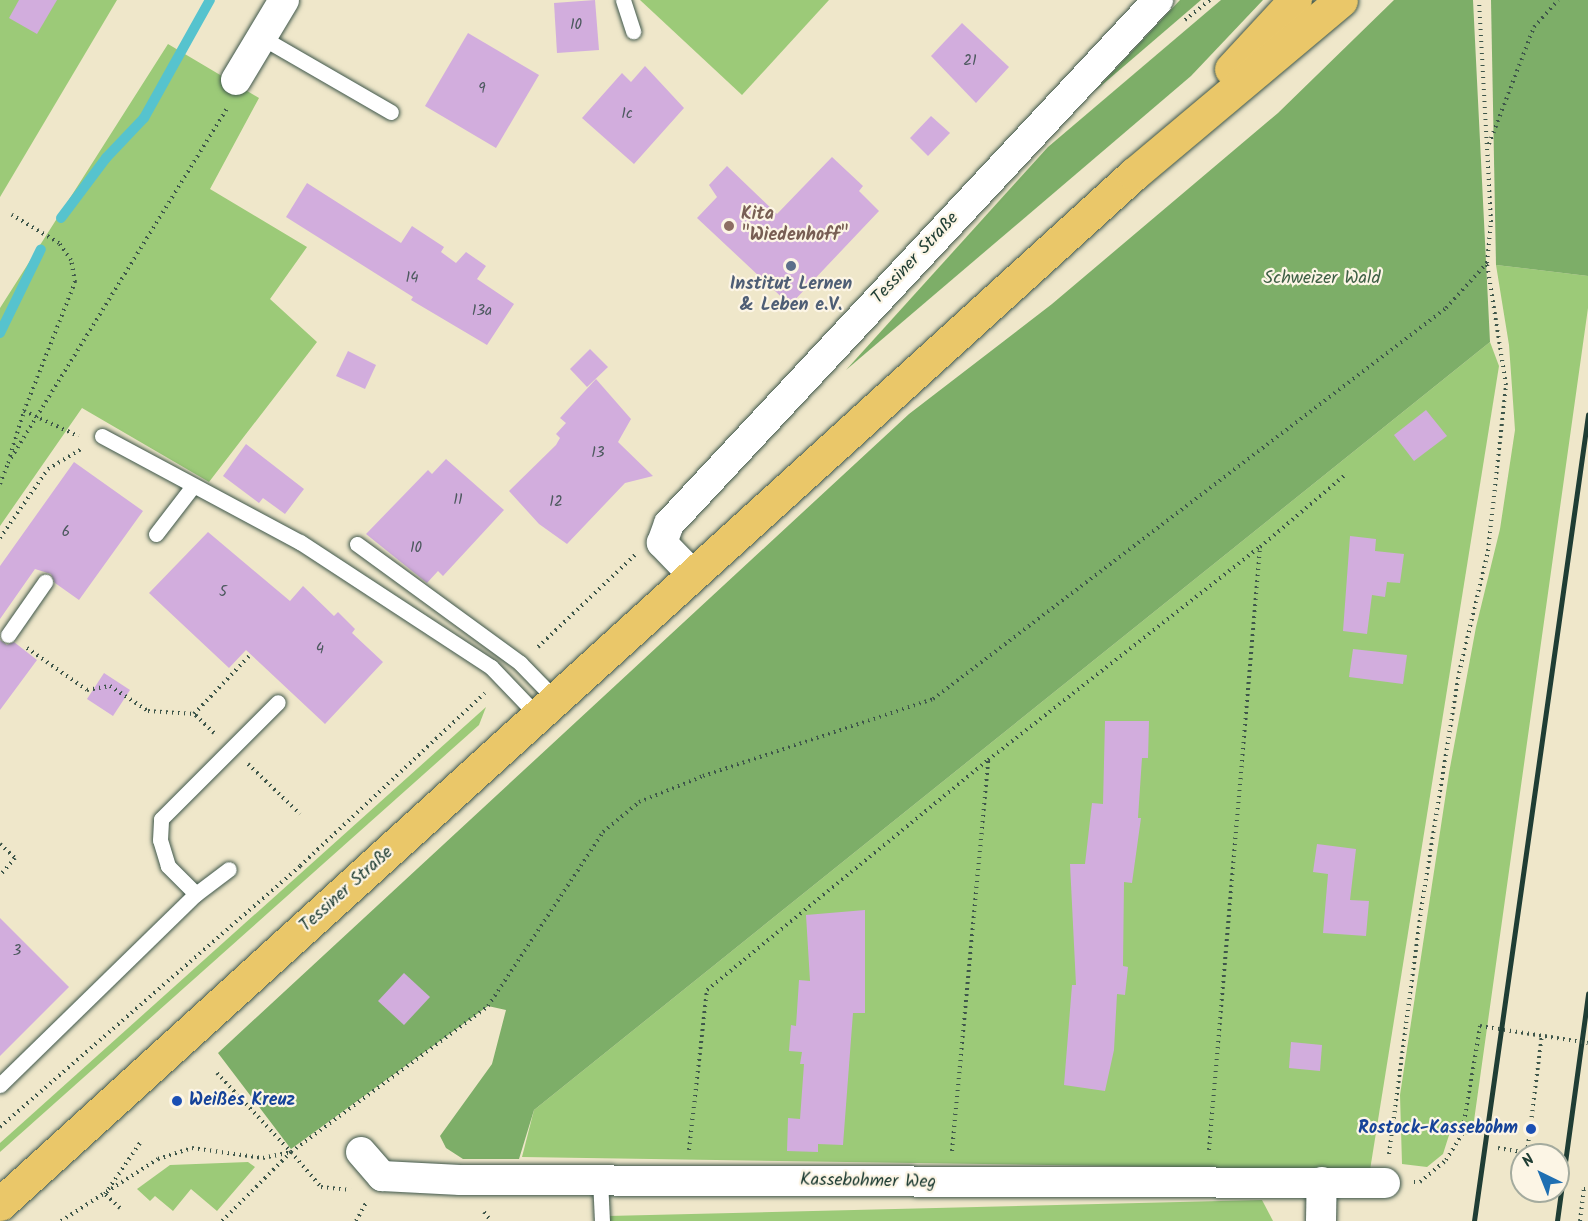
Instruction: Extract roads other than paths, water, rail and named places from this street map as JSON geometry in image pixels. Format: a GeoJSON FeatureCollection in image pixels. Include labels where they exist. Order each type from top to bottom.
{"type":"FeatureCollection","features":[{"type":"Feature","properties":{"kind":"main road","name":"Tessiner Straße"},"geometry":{"type":"LineString","coordinates":[[1134,174],[1295,0]]}},
{"type":"Feature","properties":{"kind":"main road","name":"Tessiner Straße"},"geometry":{"type":"LineString","coordinates":[[0,1204],[1134,174],[1341,0]]}},
{"type":"Feature","properties":{"kind":"street"},"geometry":{"type":"LineString","coordinates":[[237,80],[284,0]]}},
{"type":"Feature","properties":{"kind":"street","name":"Tessiner Straße"},"geometry":{"type":"LineString","coordinates":[[693,575],[662,543],[669,524],[1158,0]]}},
{"type":"Feature","properties":{"kind":"street","name":"Kassebohmer Weg"},"geometry":{"type":"LineString","coordinates":[[361,1152],[382,1176],[950,1183],[1385,1183]]}},
{"type":"Feature","properties":{"kind":"street"},"geometry":{"type":"LineString","coordinates":[[1321,1221],[1322,1182]]}},
{"type":"Feature","properties":{"kind":"lane"},"geometry":{"type":"LineString","coordinates":[[623,0],[633,31]]}},
{"type":"Feature","properties":{"kind":"lane"},"geometry":{"type":"LineString","coordinates":[[261,38],[391,112]]}},
{"type":"Feature","properties":{"kind":"lane"},"geometry":{"type":"LineString","coordinates":[[97,440],[193,486],[300,542],[547,708]]}},
{"type":"Feature","properties":{"kind":"lane"},"geometry":{"type":"LineString","coordinates":[[156,534],[193,486]]}},
{"type":"Feature","properties":{"kind":"lane"},"geometry":{"type":"LineString","coordinates":[[357,544],[520,663],[547,708]]}},
{"type":"Feature","properties":{"kind":"lane"},"geometry":{"type":"LineString","coordinates":[[8,635],[45,582]]}},
{"type":"Feature","properties":{"kind":"lane"},"geometry":{"type":"LineString","coordinates":[[196,894],[168,866],[160,840],[161,819],[278,702]]}},
{"type":"Feature","properties":{"kind":"lane"},"geometry":{"type":"LineString","coordinates":[[0,1085],[196,894],[229,869]]}},
{"type":"Feature","properties":{"kind":"lane"},"geometry":{"type":"LineString","coordinates":[[600,1179],[602,1221]]}},
{"type":"Feature","properties":{"kind":"waterway"},"geometry":{"type":"LineString","coordinates":[[61,218],[106,158],[144,118],[210,0]]}},
{"type":"Feature","properties":{"kind":"waterway"},"geometry":{"type":"LineString","coordinates":[[0,333],[41,249]]}},
{"type":"Feature","properties":{"kind":"railway"},"geometry":{"type":"LineString","coordinates":[[1474,1221],[1588,415]]}},
{"type":"Feature","properties":{"kind":"railway"},"geometry":{"type":"LineString","coordinates":[[1557,1221],[1588,994]]}},
{"type":"Feature","properties":{"kind":"place","name":"Kita \"Wiedenhoff\""},"geometry":{"type":"Point","coordinates":[729,226]}},
{"type":"Feature","properties":{"kind":"place","name":"Institut Lernen & Leben e.V."},"geometry":{"type":"Point","coordinates":[791,266]}},
{"type":"Feature","properties":{"kind":"place","name":"Weißes Kreuz"},"geometry":{"type":"Point","coordinates":[177,1101]}},
{"type":"Feature","properties":{"kind":"place","name":"Rostock-Kassebohm"},"geometry":{"type":"Point","coordinates":[1531,1129]}},
{"type":"Feature","properties":{"kind":"park label","name":"Schweizer Wald"},"geometry":{"type":"Point","coordinates":[1322,279]}}]}
